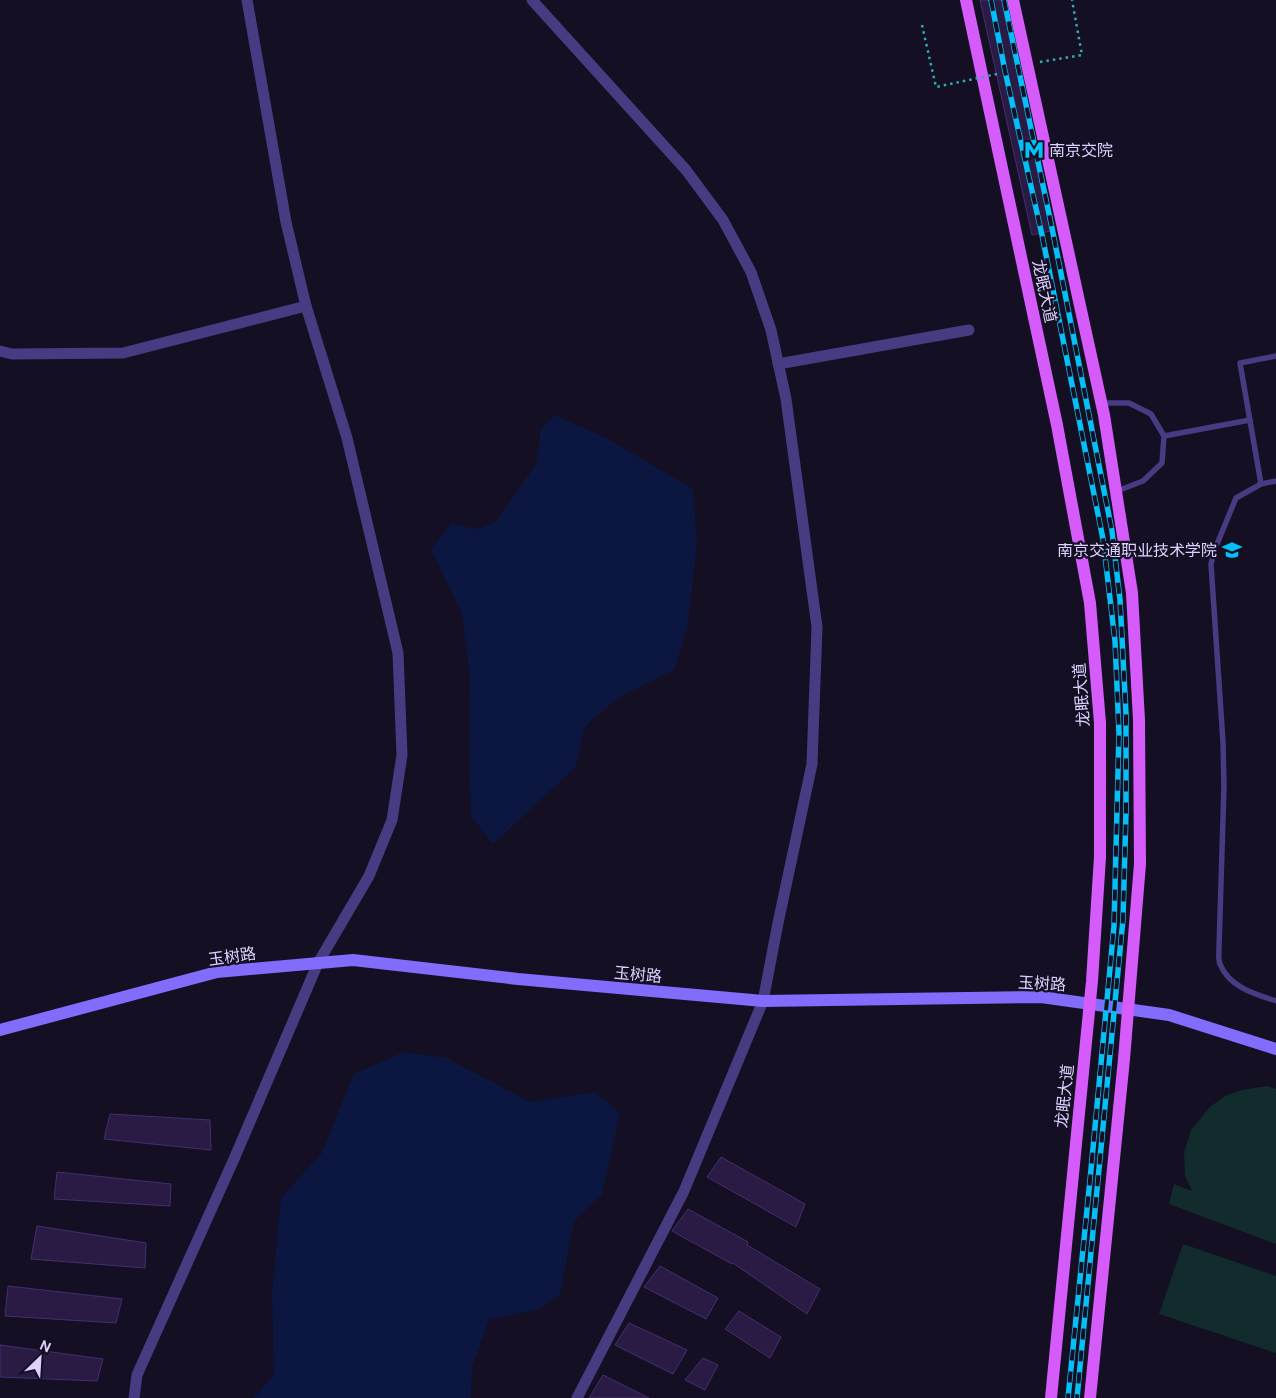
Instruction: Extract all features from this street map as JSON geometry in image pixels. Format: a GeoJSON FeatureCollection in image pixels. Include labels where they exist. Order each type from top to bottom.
{"type":"FeatureCollection","features":[{"type":"Feature","properties":{"kind":"main road","name":"龙眠大道"},"geometry":{"type":"LineString","coordinates":[[966,0],[1055,415],[1090,603],[1100,723],[1100,857],[1090,1003],[1051,1398]]}},
{"type":"Feature","properties":{"kind":"main road","name":"龙眠大道"},"geometry":{"type":"LineString","coordinates":[[1013,0],[1101,402],[1117,491],[1132,593],[1139,720],[1140,864],[1129,1009],[1090,1398]]}},
{"type":"Feature","properties":{"kind":"street"},"geometry":{"type":"LineString","coordinates":[[134,1398],[137,1375],[234,1159],[318,963],[369,876],[392,820],[402,756],[398,653],[347,438],[306,306],[286,222],[247,0]]}},
{"type":"Feature","properties":{"kind":"street"},"geometry":{"type":"LineString","coordinates":[[532,0],[686,170],[723,220],[751,272],[771,330],[786,399],[816,627],[812,764],[778,922],[764,1001],[684,1191],[577,1398]]}},
{"type":"Feature","properties":{"kind":"street"},"geometry":{"type":"LineString","coordinates":[[0,351],[12,354],[123,353],[306,306]]}},
{"type":"Feature","properties":{"kind":"street"},"geometry":{"type":"LineString","coordinates":[[778,364],[968,330]]}},
{"type":"Feature","properties":{"kind":"street","name":"玉树路"},"geometry":{"type":"LineString","coordinates":[[0,1030],[217,972],[352,960],[518,979],[764,1001],[1041,997],[1169,1014],[1276,1049]]}},
{"type":"Feature","properties":{"kind":"lane"},"geometry":{"type":"LineString","coordinates":[[1261,484],[1240,363],[1276,356]]}},
{"type":"Feature","properties":{"kind":"lane"},"geometry":{"type":"LineString","coordinates":[[1101,402],[1129,403],[1151,414],[1164,436],[1162,463],[1143,481],[1117,491]]}},
{"type":"Feature","properties":{"kind":"lane"},"geometry":{"type":"LineString","coordinates":[[1164,436],[1250,420]]}},
{"type":"Feature","properties":{"kind":"lane"},"geometry":{"type":"LineString","coordinates":[[1276,481],[1261,484],[1236,498],[1215,549],[1211,564],[1224,786],[1219,962],[1226,976],[1234,983],[1276,1001]]}},
{"type":"Feature","properties":{"kind":"path"},"geometry":{"type":"LineString","coordinates":[[1036,63],[1082,55],[1072,0]]}},
{"type":"Feature","properties":{"kind":"path"},"geometry":{"type":"LineString","coordinates":[[922,25],[936,87],[997,74]]}},
{"type":"Feature","properties":{"kind":"green space"},"geometry":{"type":"Polygon","coordinates":[[[1267,1086],[1276,1089],[1276,1244],[1169,1204],[1174,1184],[1192,1191],[1185,1176],[1184,1153],[1191,1130],[1210,1107],[1225,1096],[1242,1090],[1267,1086]]]}},
{"type":"Feature","properties":{"kind":"green space"},"geometry":{"type":"Polygon","coordinates":[[[1183,1244],[1276,1276],[1276,1353],[1159,1314],[1183,1244]]]}},
{"type":"Feature","properties":{"kind":"water"},"geometry":{"type":"Polygon","coordinates":[[[554,415],[608,439],[693,489],[697,542],[688,623],[675,669],[618,698],[585,726],[575,768],[493,844],[471,816],[469,753],[470,677],[462,614],[431,549],[452,523],[477,529],[496,522],[536,464],[541,429],[554,415]]]}},
{"type":"Feature","properties":{"kind":"water"},"geometry":{"type":"Polygon","coordinates":[[[404,1052],[447,1058],[530,1102],[595,1092],[620,1113],[602,1194],[574,1221],[560,1294],[539,1309],[489,1320],[472,1367],[471,1398],[254,1398],[274,1374],[272,1293],[281,1198],[322,1153],[354,1074],[404,1052]]]}},
{"type":"Feature","properties":{"kind":"building"},"geometry":{"type":"Polygon","coordinates":[[[980,0],[1005,0],[1055,230],[1032,235],[980,0]]]}},
{"type":"Feature","properties":{"kind":"building"},"geometry":{"type":"Polygon","coordinates":[[[110,1114],[210,1120],[211,1150],[104,1139],[110,1114]]]}},
{"type":"Feature","properties":{"kind":"building"},"geometry":{"type":"Polygon","coordinates":[[[721,1157],[805,1204],[796,1227],[707,1177],[721,1157]]]}},
{"type":"Feature","properties":{"kind":"building"},"geometry":{"type":"Polygon","coordinates":[[[57,1172],[171,1184],[170,1206],[54,1199],[57,1172]]]}},
{"type":"Feature","properties":{"kind":"building"},"geometry":{"type":"Polygon","coordinates":[[[688,1209],[748,1242],[747,1245],[820,1289],[807,1314],[733,1263],[672,1231],[688,1209]]]}},
{"type":"Feature","properties":{"kind":"building"},"geometry":{"type":"Polygon","coordinates":[[[37,1226],[146,1243],[145,1268],[31,1259],[37,1226]]]}},
{"type":"Feature","properties":{"kind":"building"},"geometry":{"type":"Polygon","coordinates":[[[660,1266],[718,1298],[706,1319],[644,1287],[660,1266]]]}},
{"type":"Feature","properties":{"kind":"building"},"geometry":{"type":"Polygon","coordinates":[[[8,1286],[122,1299],[116,1323],[5,1316],[8,1286]]]}},
{"type":"Feature","properties":{"kind":"building"},"geometry":{"type":"Polygon","coordinates":[[[739,1311],[781,1337],[770,1358],[725,1329],[739,1311]]]}},
{"type":"Feature","properties":{"kind":"building"},"geometry":{"type":"Polygon","coordinates":[[[629,1323],[687,1350],[673,1374],[615,1345],[629,1323]]]}},
{"type":"Feature","properties":{"kind":"building"},"geometry":{"type":"Polygon","coordinates":[[[0,1345],[103,1359],[97,1381],[0,1377],[0,1345]]]}},
{"type":"Feature","properties":{"kind":"building"},"geometry":{"type":"Polygon","coordinates":[[[703,1358],[718,1365],[705,1390],[685,1380],[703,1358]]]}},
{"type":"Feature","properties":{"kind":"building"},"geometry":{"type":"Polygon","coordinates":[[[603,1375],[649,1398],[589,1398],[603,1375]]]}},
{"type":"Feature","properties":{"kind":"railway"},"geometry":{"type":"LineString","coordinates":[[991,0],[1042,235],[1103,539],[1115,641],[1119,733],[1114,926],[1068,1398]]}},
{"type":"Feature","properties":{"kind":"railway"},"geometry":{"type":"LineString","coordinates":[[1004,0],[1053,233],[1112,531],[1120,600],[1126,714],[1123,919],[1077,1398]]}},
{"type":"Feature","properties":{"kind":"place","name":"南京交院"},"geometry":{"type":"Point","coordinates":[1034,150]}},
{"type":"Feature","properties":{"kind":"place","name":"南京交通职业技术学院"},"geometry":{"type":"Point","coordinates":[1232,550]}}]}
